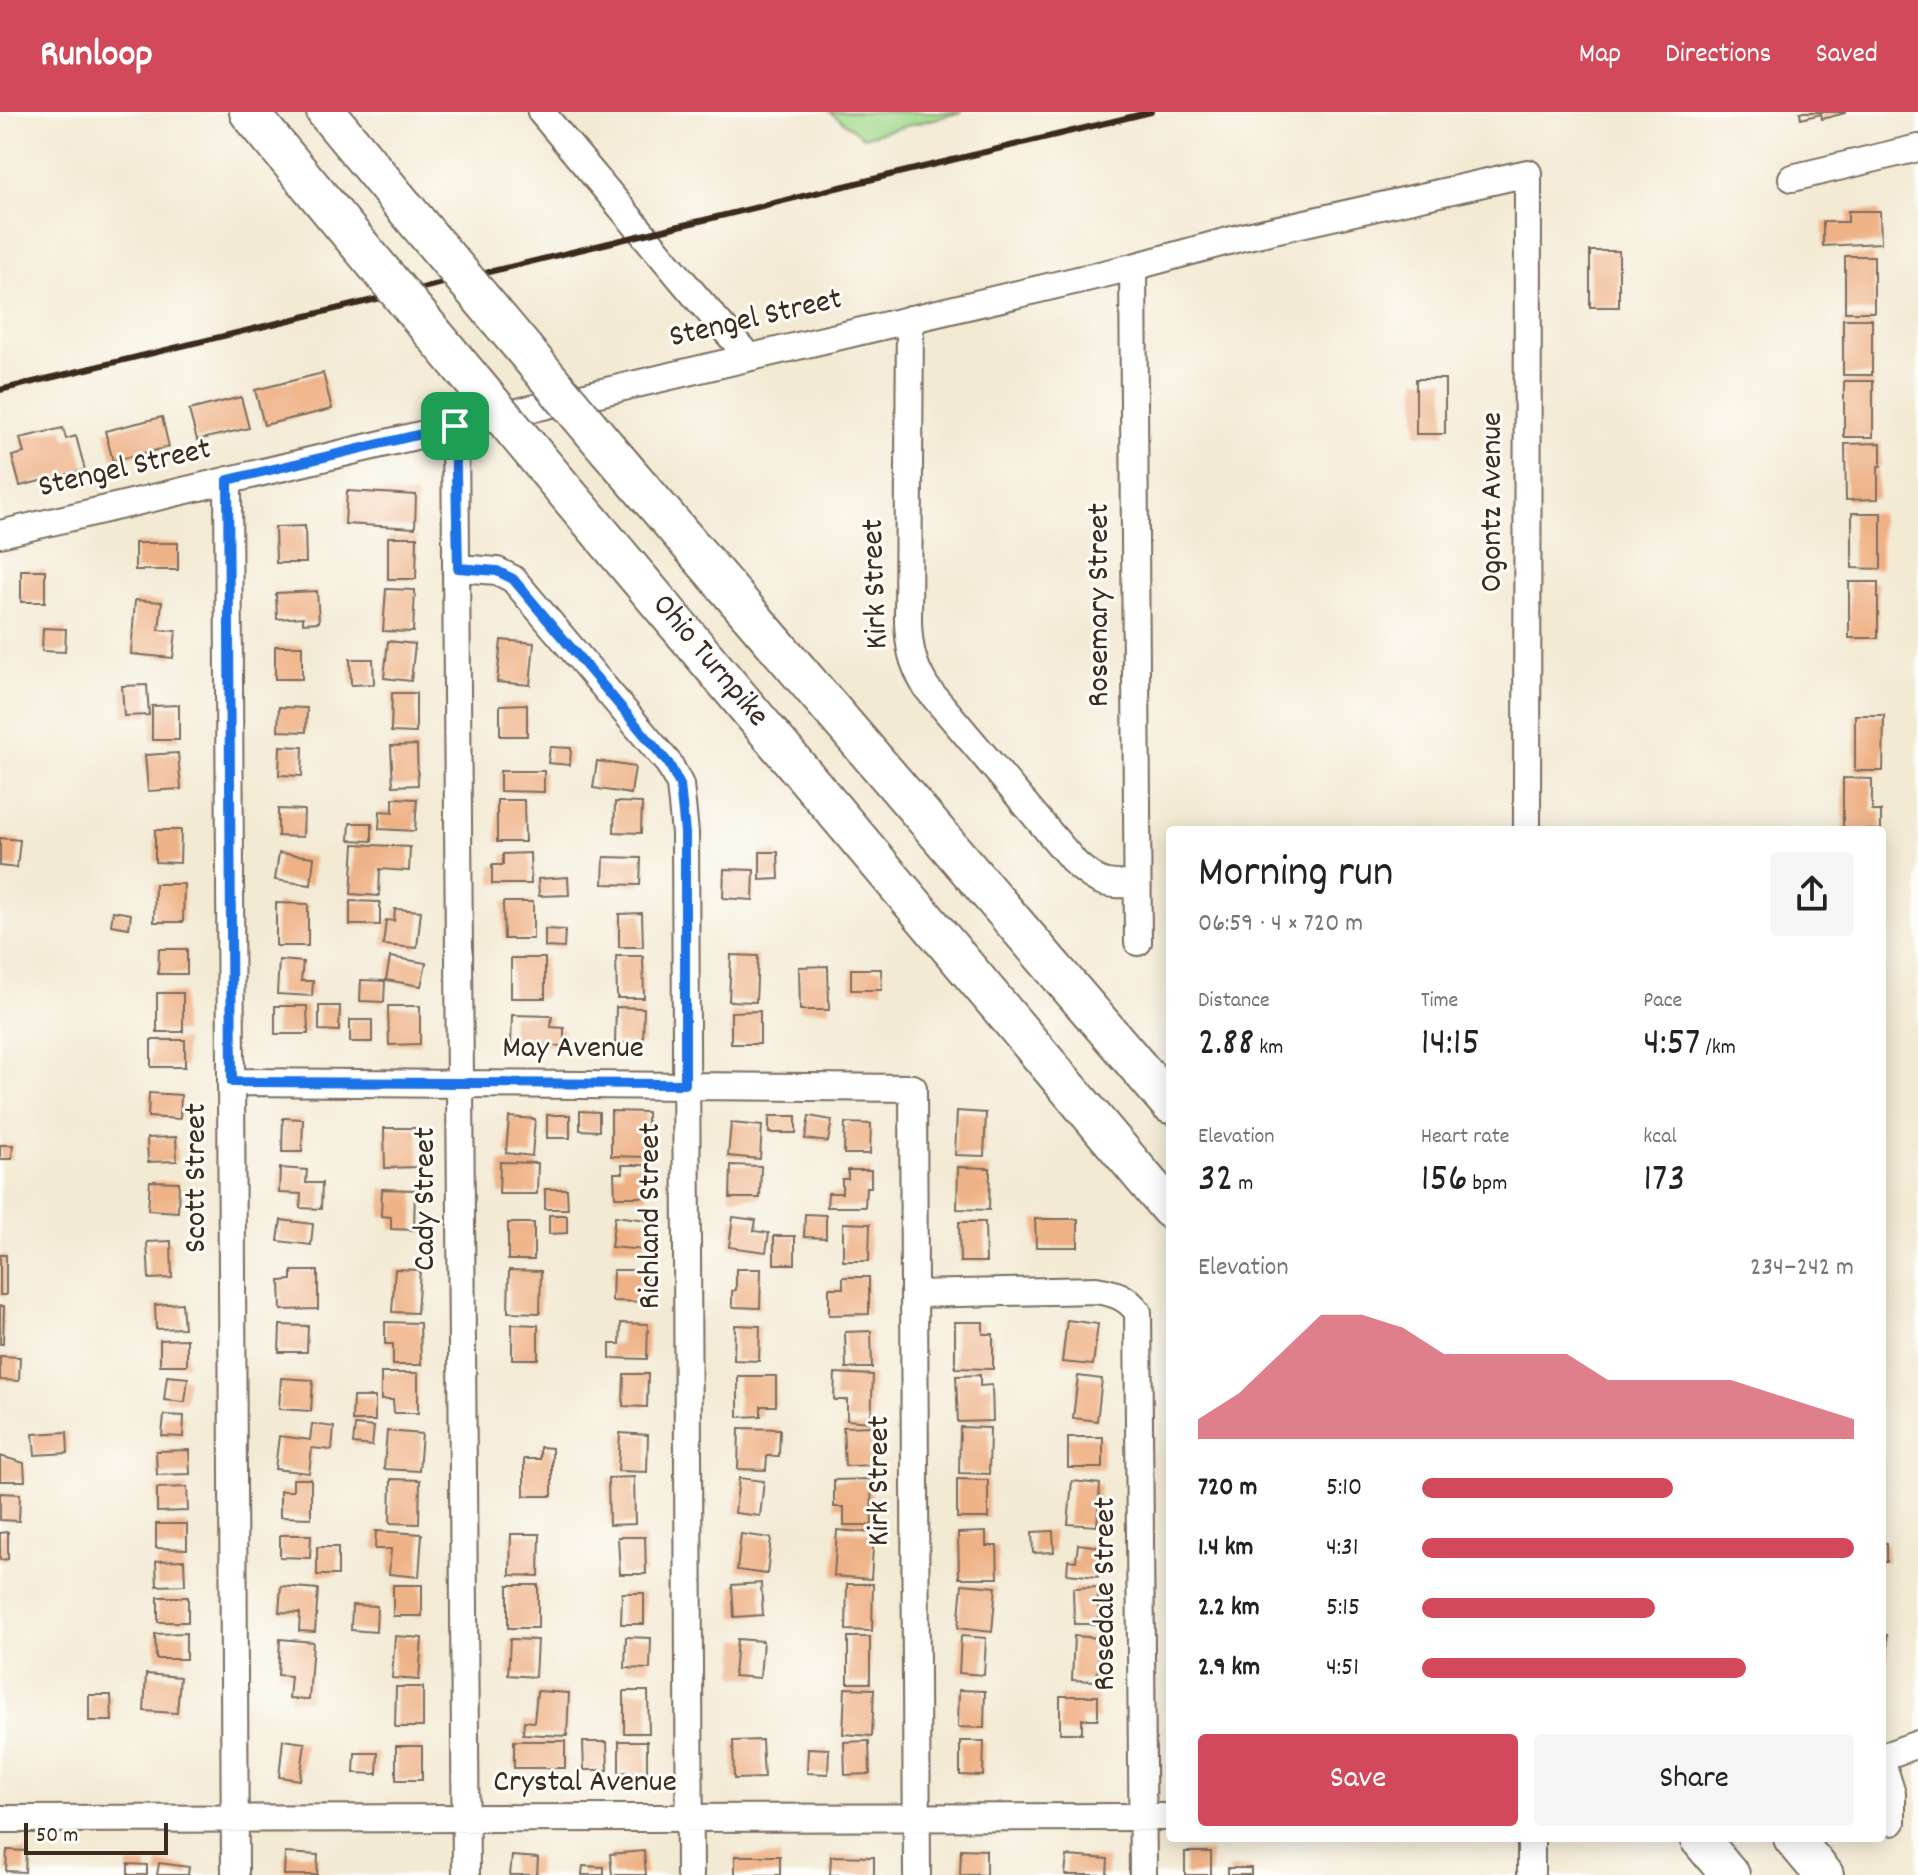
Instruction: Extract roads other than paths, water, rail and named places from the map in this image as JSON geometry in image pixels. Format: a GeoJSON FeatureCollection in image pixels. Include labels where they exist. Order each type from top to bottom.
{"type":"FeatureCollection","features":[{"type":"Feature","properties":{"kind":"highway","name":"Ohio Turnpike"},"geometry":{"type":"LineString","coordinates":[[249,112],[1166,1204]]}},
{"type":"Feature","properties":{"kind":"highway","name":"Ohio Turnpike"},"geometry":{"type":"LineString","coordinates":[[326,112],[607,448],[1166,1099]]}},
{"type":"Feature","properties":{"kind":"highway"},"geometry":{"type":"LineString","coordinates":[[1702,1842],[1730,1875]]}},
{"type":"Feature","properties":{"kind":"highway"},"geometry":{"type":"LineString","coordinates":[[1796,1842],[1824,1875]]}},
{"type":"Feature","properties":{"kind":"street"},"geometry":{"type":"LineString","coordinates":[[541,112],[749,357]]}},
{"type":"Feature","properties":{"kind":"street"},"geometry":{"type":"LineString","coordinates":[[1792,178],[1918,148]]}},
{"type":"Feature","properties":{"kind":"street","name":"Stengel Street"},"geometry":{"type":"LineString","coordinates":[[0,534],[1133,267],[1243,237],[1528,173]]}},
{"type":"Feature","properties":{"kind":"street","name":"Ogontz Avenue"},"geometry":{"type":"LineString","coordinates":[[1527,826],[1528,173]]}},
{"type":"Feature","properties":{"kind":"street","name":"Rosemary Street"},"geometry":{"type":"LineString","coordinates":[[1133,267],[1138,942]]}},
{"type":"Feature","properties":{"kind":"street","name":"Kirk Street"},"geometry":{"type":"LineString","coordinates":[[910,319],[908,622],[909,646],[915,668],[926,687],[1076,864],[1092,878],[1111,885],[1137,884]]}},
{"type":"Feature","properties":{"kind":"street","name":"Cady Street"},"geometry":{"type":"LineString","coordinates":[[455,426],[466,1875]]}},
{"type":"Feature","properties":{"kind":"street","name":"Scott Street"},"geometry":{"type":"LineString","coordinates":[[228,480],[235,1875]]}},
{"type":"Feature","properties":{"kind":"street","name":"Richland Street"},"geometry":{"type":"LineString","coordinates":[[458,568],[497,571],[513,579],[669,764],[680,785],[685,833],[690,1875]]}},
{"type":"Feature","properties":{"kind":"street","name":"May Avenue"},"geometry":{"type":"LineString","coordinates":[[232,1082],[913,1088]]}},
{"type":"Feature","properties":{"kind":"street","name":"Kirk Street"},"geometry":{"type":"LineString","coordinates":[[913,1088],[917,1875]]}},
{"type":"Feature","properties":{"kind":"street","name":"Rosedale Street"},"geometry":{"type":"LineString","coordinates":[[915,1294],[1096,1290],[1124,1297],[1138,1312],[1143,1875]]}},
{"type":"Feature","properties":{"kind":"street"},"geometry":{"type":"LineString","coordinates":[[1886,1758],[1918,1744]]}},
{"type":"Feature","properties":{"kind":"street"},"geometry":{"type":"LineString","coordinates":[[1886,1774],[1897,1822]]}},
{"type":"Feature","properties":{"kind":"street","name":"Crystal Avenue"},"geometry":{"type":"LineString","coordinates":[[0,1819],[1166,1817]]}},
{"type":"Feature","properties":{"kind":"street"},"geometry":{"type":"LineString","coordinates":[[1531,1842],[1531,1875]]}},
{"type":"Feature","properties":{"kind":"railway"},"geometry":{"type":"LineString","coordinates":[[0,390],[1151,112]]}}]}
